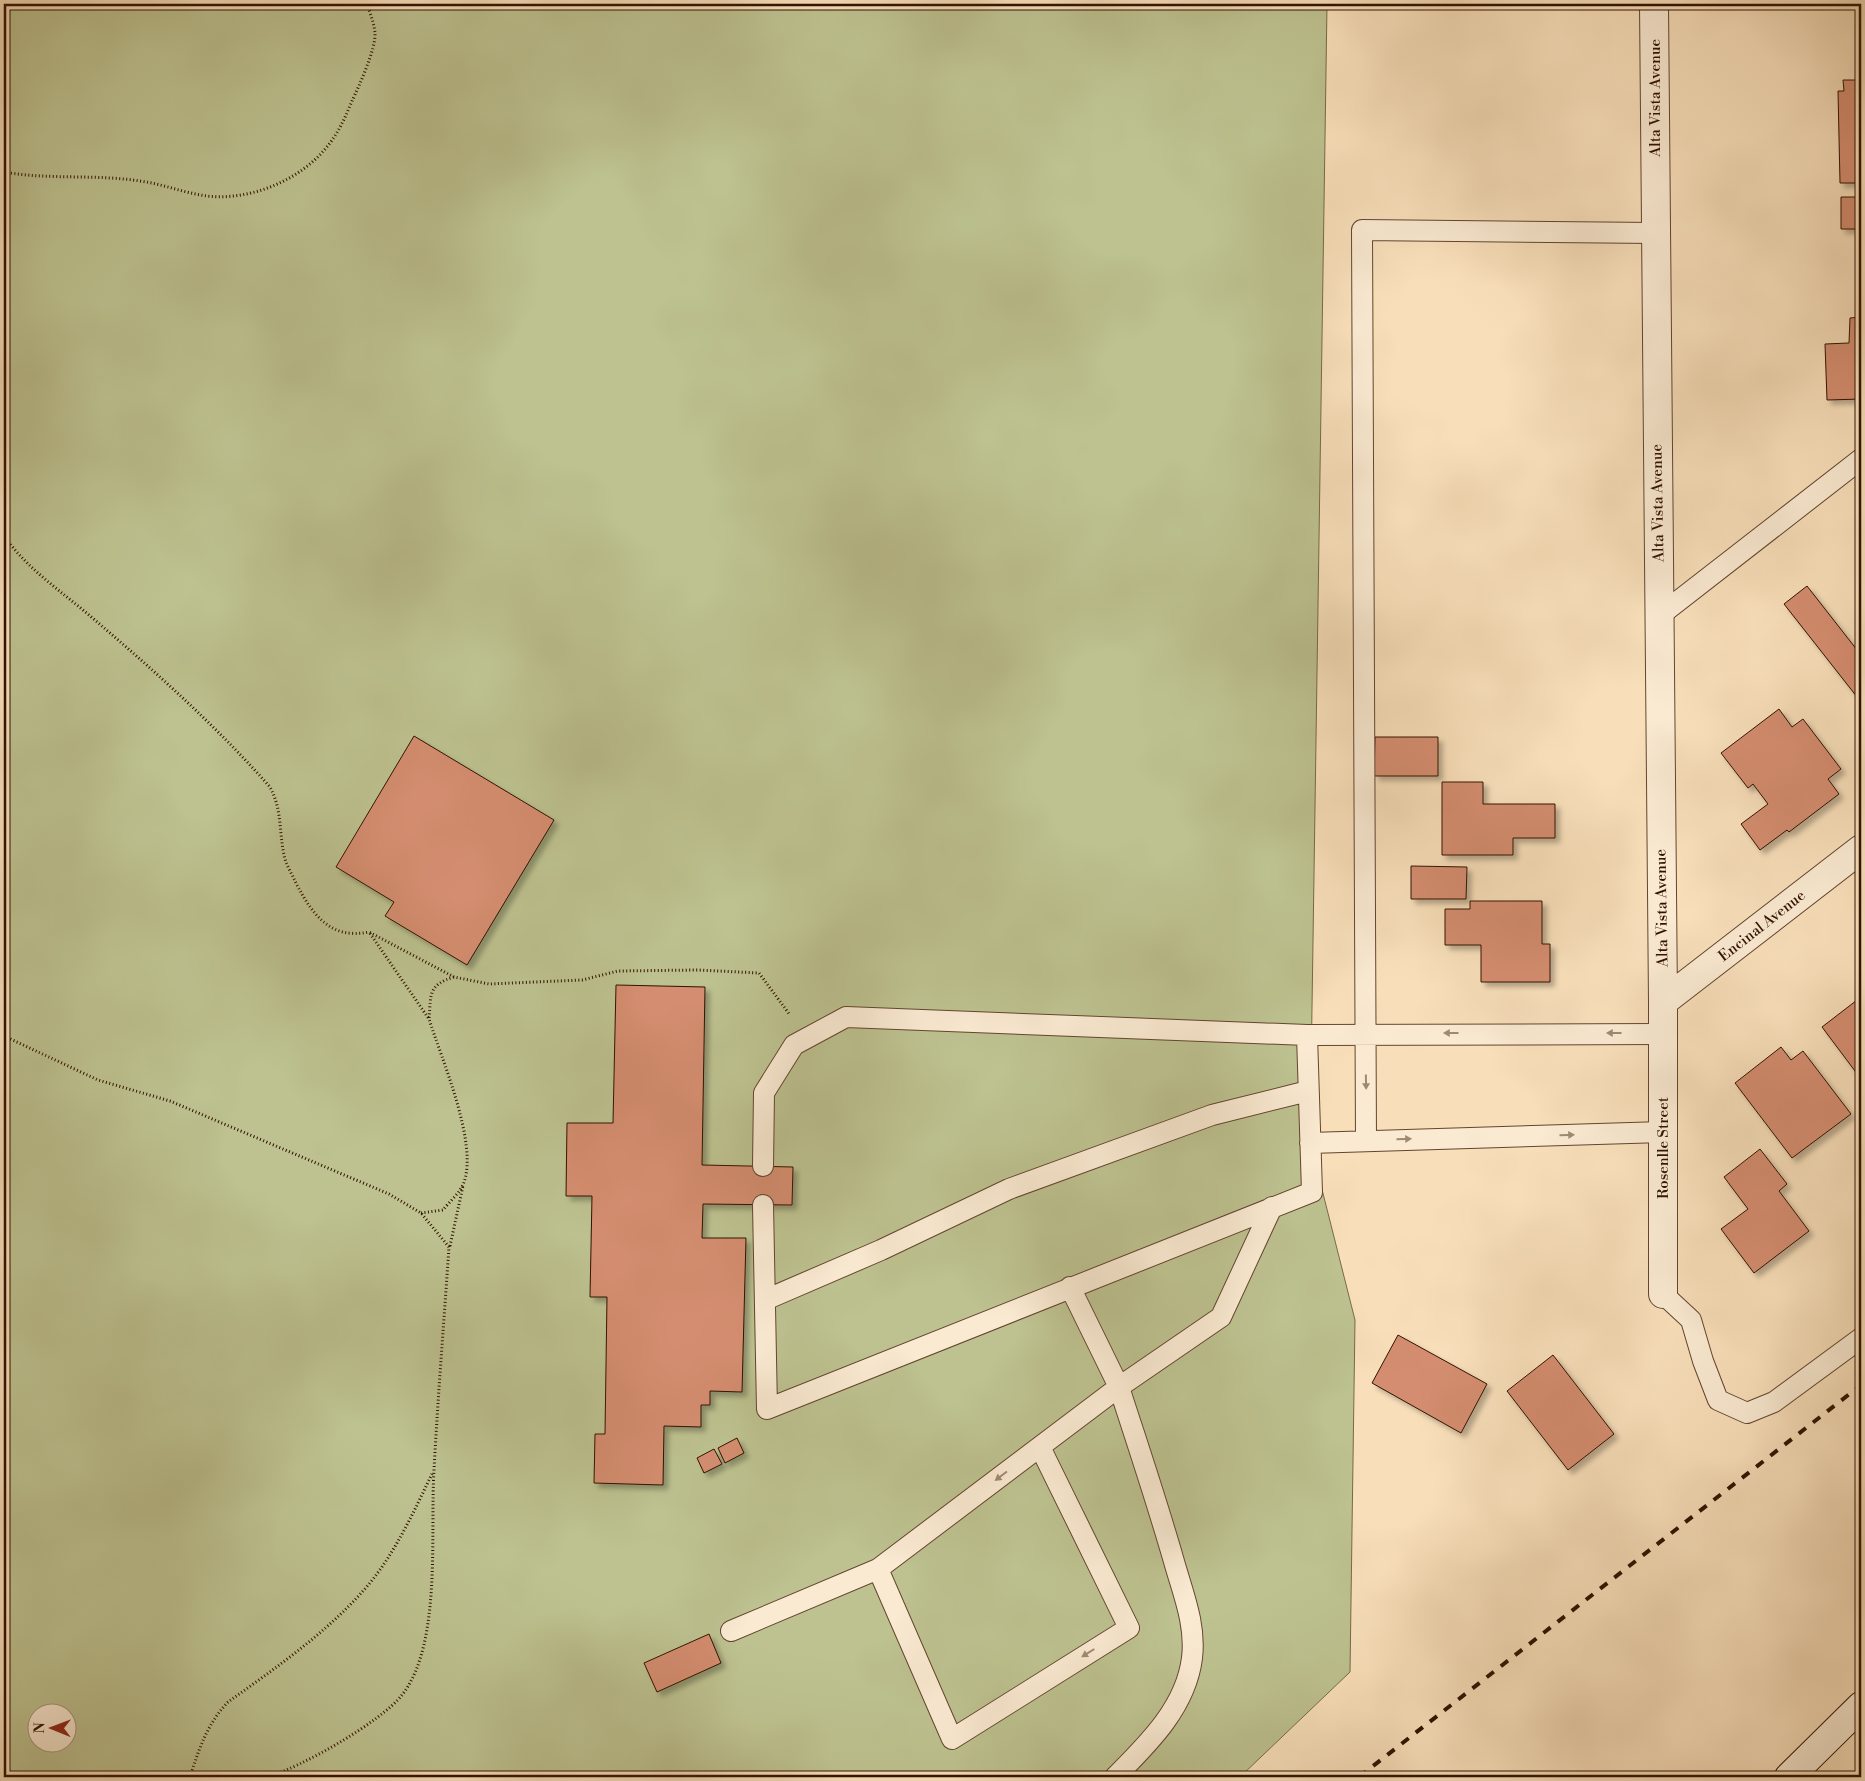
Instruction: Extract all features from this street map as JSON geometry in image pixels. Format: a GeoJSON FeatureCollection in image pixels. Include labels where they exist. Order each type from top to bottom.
{"type":"FeatureCollection","features":[{"type":"Feature","properties":{"kind":"street","name":"Alta Vista Avenue"},"geometry":{"type":"LineString","coordinates":[[1654,4],[1663,1002]]}},
{"type":"Feature","properties":{"kind":"street","name":"Encinal Avenue"},"geometry":{"type":"LineString","coordinates":[[1663,1002],[1861,849]]}},
{"type":"Feature","properties":{"kind":"street","name":"Rosenlle Street"},"geometry":{"type":"LineString","coordinates":[[1663,1002],[1663,1294]]}},
{"type":"Feature","properties":{"kind":"street"},"geometry":{"type":"LineString","coordinates":[[1789,1777],[1861,1706]]}},
{"type":"Feature","properties":{"kind":"lane"},"geometry":{"type":"LineString","coordinates":[[1366,1140],[1362,230],[1655,233]]}},
{"type":"Feature","properties":{"kind":"lane"},"geometry":{"type":"LineString","coordinates":[[1659,616],[1861,459]]}},
{"type":"Feature","properties":{"kind":"lane"},"geometry":{"type":"LineString","coordinates":[[763,1166],[764,1093],[794,1045],[846,1017],[1307,1035],[1365,1033],[1662,1034]]}},
{"type":"Feature","properties":{"kind":"lane"},"geometry":{"type":"LineString","coordinates":[[763,1205],[767,1409],[1312,1192],[1307,1035]]}},
{"type":"Feature","properties":{"kind":"lane"},"geometry":{"type":"LineString","coordinates":[[765,1300],[881,1250],[1009,1189],[1212,1115],[1308,1091]]}},
{"type":"Feature","properties":{"kind":"lane"},"geometry":{"type":"LineString","coordinates":[[1310,1142],[1663,1132]]}},
{"type":"Feature","properties":{"kind":"lane"},"geometry":{"type":"LineString","coordinates":[[731,1631],[878,1568],[1119,1387],[1221,1317],[1272,1207]]}},
{"type":"Feature","properties":{"kind":"lane"},"geometry":{"type":"LineString","coordinates":[[1070,1288],[1119,1387],[1169,1543],[1193,1628],[1192,1659],[1181,1694],[1155,1738],[1115,1777]]}},
{"type":"Feature","properties":{"kind":"lane"},"geometry":{"type":"LineString","coordinates":[[1663,1294],[1691,1320],[1703,1361],[1718,1400],[1747,1413],[1774,1402],[1861,1338]]}},
{"type":"Feature","properties":{"kind":"lane"},"geometry":{"type":"LineString","coordinates":[[878,1568],[952,1739],[1129,1628],[1040,1447]]}},
{"type":"Feature","properties":{"kind":"path"},"geometry":{"type":"LineString","coordinates":[[4,172],[38,176],[141,181],[207,196],[234,197],[262,190],[287,178],[312,162],[327,148],[342,124],[362,79],[375,36],[367,4]]}},
{"type":"Feature","properties":{"kind":"path"},"geometry":{"type":"LineString","coordinates":[[4,536],[20,556],[55,589],[90,615],[207,721],[270,787],[278,807],[284,854],[288,865],[303,896],[321,921],[351,934],[369,932],[454,977],[489,984],[582,980],[618,970],[698,970],[759,973],[807,1038]]}},
{"type":"Feature","properties":{"kind":"path"},"geometry":{"type":"LineString","coordinates":[[267,1777],[304,1763],[387,1710],[402,1695],[422,1655],[429,1611],[434,1471],[450,1247],[469,1155],[464,1130],[429,1019],[369,932]]}},
{"type":"Feature","properties":{"kind":"path"},"geometry":{"type":"LineString","coordinates":[[429,1019],[432,989],[439,982],[454,977]]}},
{"type":"Feature","properties":{"kind":"path"},"geometry":{"type":"LineString","coordinates":[[4,1036],[98,1080],[170,1102],[389,1194],[420,1213],[450,1247]]}},
{"type":"Feature","properties":{"kind":"path"},"geometry":{"type":"LineString","coordinates":[[420,1213],[443,1210],[464,1184]]}},
{"type":"Feature","properties":{"kind":"path"},"geometry":{"type":"LineString","coordinates":[[190,1777],[204,1734],[215,1715],[228,1702],[320,1631],[364,1590],[389,1555],[415,1511],[434,1471]]}},
{"type":"Feature","properties":{"kind":"green space"},"geometry":{"type":"Polygon","coordinates":[[[4,4],[1327,4],[1310,1142],[1355,1320],[1350,1672],[1240,1777],[4,1777],[4,4]]]}},
{"type":"Feature","properties":{"kind":"building"},"geometry":{"type":"Polygon","coordinates":[[[1843,80],[1861,80],[1861,183],[1840,183],[1838,91],[1844,91],[1843,80]]]}},
{"type":"Feature","properties":{"kind":"building"},"geometry":{"type":"Polygon","coordinates":[[[1841,197],[1861,197],[1861,229],[1841,229],[1841,197]]]}},
{"type":"Feature","properties":{"kind":"building"},"geometry":{"type":"Polygon","coordinates":[[[1861,317],[1861,399],[1827,400],[1825,344],[1849,343],[1850,318],[1861,317]]]}},
{"type":"Feature","properties":{"kind":"building"},"geometry":{"type":"Polygon","coordinates":[[[1807,586],[1861,655],[1861,702],[1784,604],[1807,586]]]}},
{"type":"Feature","properties":{"kind":"building"},"geometry":{"type":"Polygon","coordinates":[[[1861,627],[1861,638],[1856,631],[1861,627]]]}},
{"type":"Feature","properties":{"kind":"building"},"geometry":{"type":"Polygon","coordinates":[[[1779,709],[1792,727],[1803,719],[1841,769],[1828,779],[1839,794],[1789,832],[1787,830],[1760,850],[1741,824],[1768,804],[1753,784],[1748,788],[1721,753],[1779,709]]]}},
{"type":"Feature","properties":{"kind":"building"},"geometry":{"type":"Polygon","coordinates":[[[414,736],[554,820],[467,965],[385,916],[394,902],[336,867],[414,736]]]}},
{"type":"Feature","properties":{"kind":"building"},"geometry":{"type":"Polygon","coordinates":[[[1375,737],[1438,737],[1438,776],[1374,776],[1375,737]]]}},
{"type":"Feature","properties":{"kind":"building"},"geometry":{"type":"Polygon","coordinates":[[[1442,782],[1483,782],[1483,804],[1555,804],[1555,838],[1513,838],[1513,855],[1442,855],[1442,782]]]}},
{"type":"Feature","properties":{"kind":"building"},"geometry":{"type":"Polygon","coordinates":[[[1411,866],[1467,867],[1466,899],[1411,899],[1411,866]]]}},
{"type":"Feature","properties":{"kind":"building"},"geometry":{"type":"Polygon","coordinates":[[[1470,901],[1542,901],[1542,944],[1550,944],[1550,982],[1481,982],[1481,945],[1445,945],[1445,909],[1470,909],[1470,901]]]}},
{"type":"Feature","properties":{"kind":"building"},"geometry":{"type":"Polygon","coordinates":[[[616,985],[705,987],[702,1165],[793,1167],[792,1205],[703,1204],[702,1238],[746,1238],[742,1392],[710,1391],[710,1405],[701,1405],[701,1427],[664,1426],[663,1485],[594,1483],[595,1434],[605,1434],[607,1297],[590,1297],[592,1196],[566,1196],[567,1123],[613,1123],[616,985]]]}},
{"type":"Feature","properties":{"kind":"building"},"geometry":{"type":"Polygon","coordinates":[[[1861,997],[1861,1079],[1822,1027],[1861,997]]]}},
{"type":"Feature","properties":{"kind":"building"},"geometry":{"type":"Polygon","coordinates":[[[1781,1047],[1791,1060],[1803,1051],[1851,1114],[1792,1158],[1735,1083],[1781,1047]]]}},
{"type":"Feature","properties":{"kind":"building"},"geometry":{"type":"Polygon","coordinates":[[[1760,1149],[1787,1184],[1779,1191],[1809,1231],[1754,1273],[1721,1229],[1748,1209],[1724,1177],[1760,1149]]]}},
{"type":"Feature","properties":{"kind":"building"},"geometry":{"type":"Polygon","coordinates":[[[1398,1335],[1487,1384],[1461,1433],[1372,1383],[1398,1335]]]}},
{"type":"Feature","properties":{"kind":"building"},"geometry":{"type":"Polygon","coordinates":[[[1553,1355],[1614,1434],[1568,1470],[1507,1391],[1553,1355]]]}},
{"type":"Feature","properties":{"kind":"building"},"geometry":{"type":"Polygon","coordinates":[[[737,1438],[744,1453],[725,1463],[718,1448],[737,1438]]]}},
{"type":"Feature","properties":{"kind":"building"},"geometry":{"type":"Polygon","coordinates":[[[714,1449],[722,1464],[704,1473],[697,1458],[714,1449]]]}},
{"type":"Feature","properties":{"kind":"building"},"geometry":{"type":"Polygon","coordinates":[[[709,1634],[721,1663],[657,1692],[644,1663],[709,1634]]]}},
{"type":"Feature","properties":{"kind":"railway"},"geometry":{"type":"LineString","coordinates":[[1359,1777],[1861,1385]]}}]}
